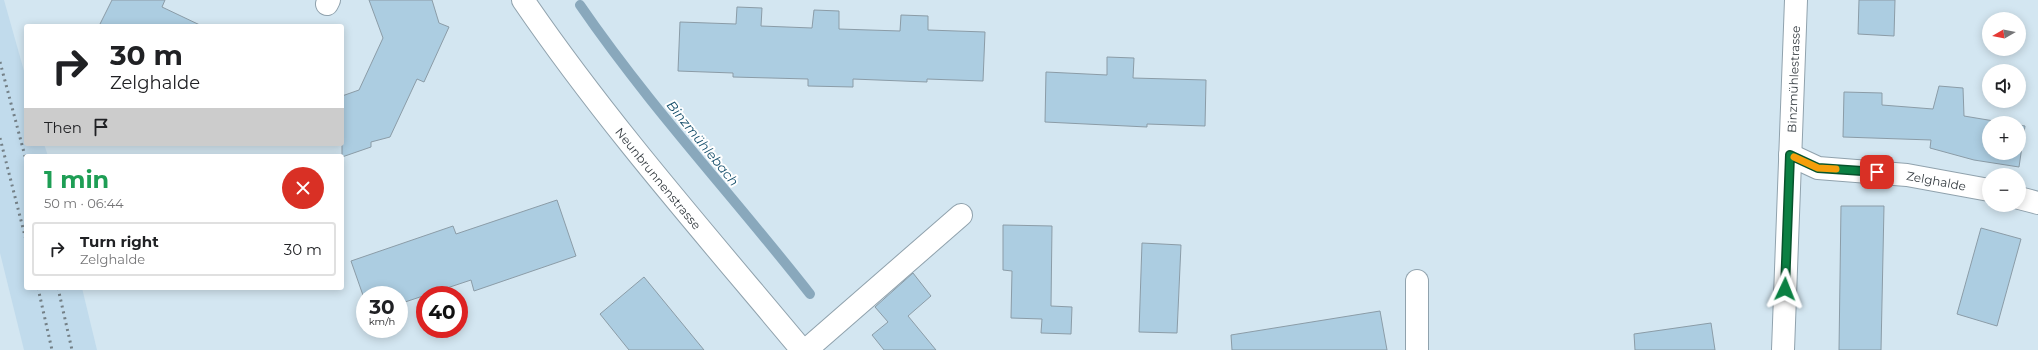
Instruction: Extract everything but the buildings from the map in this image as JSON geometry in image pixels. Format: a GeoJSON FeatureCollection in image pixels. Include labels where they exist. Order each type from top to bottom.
{"type":"FeatureCollection","features":[{"type":"Feature","properties":{"kind":"street","name":"Neunbrunnenstrasse"},"geometry":{"type":"LineString","coordinates":[[523,0],[554,46],[586,87],[681,205],[802,350]]}},
{"type":"Feature","properties":{"kind":"street","name":"Binzmühlestrasse"},"geometry":{"type":"LineString","coordinates":[[1783,350],[1796,0]]}},
{"type":"Feature","properties":{"kind":"street","name":"Zelghalde"},"geometry":{"type":"LineString","coordinates":[[1790,155],[1818,168],[1907,175],[1982,189]]}},
{"type":"Feature","properties":{"kind":"street"},"geometry":{"type":"LineString","coordinates":[[2026,200],[2038,203]]}},
{"type":"Feature","properties":{"kind":"street"},"geometry":{"type":"LineString","coordinates":[[806,350],[961,215]]}},
{"type":"Feature","properties":{"kind":"street"},"geometry":{"type":"LineString","coordinates":[[1417,281],[1417,350]]}},
{"type":"Feature","properties":{"kind":"shaded area"},"geometry":{"type":"Polygon","coordinates":[[[0,0],[4,0],[24,71],[24,146],[45,146],[47,154],[24,154],[24,290],[82,290],[97,350],[24,350],[0,253],[0,0]]]}},
{"type":"Feature","properties":{"kind":"waterway","name":"Binzmühlebach"},"geometry":{"type":"LineString","coordinates":[[580,5],[663,116],[810,294]]}},
{"type":"Feature","properties":{"kind":"railway"},"geometry":{"type":"LineString","coordinates":[[0,62],[24,154]]}},
{"type":"Feature","properties":{"kind":"railway"},"geometry":{"type":"LineString","coordinates":[[0,138],[24,232]]}},
{"type":"Feature","properties":{"kind":"railway"},"geometry":{"type":"LineString","coordinates":[[38,290],[52,350]]}},
{"type":"Feature","properties":{"kind":"railway"},"geometry":{"type":"LineString","coordinates":[[58,290],[72,350]]}},
{"type":"Feature","properties":{"kind":"slow traffic"},"geometry":{"type":"LineString","coordinates":[[1794,157],[1818,168],[1836,169]]}},
{"type":"Feature","properties":{"kind":"route"},"geometry":{"type":"LineString","coordinates":[[1785,289],[1790,155],[1818,168],[1877,172]]}}]}
